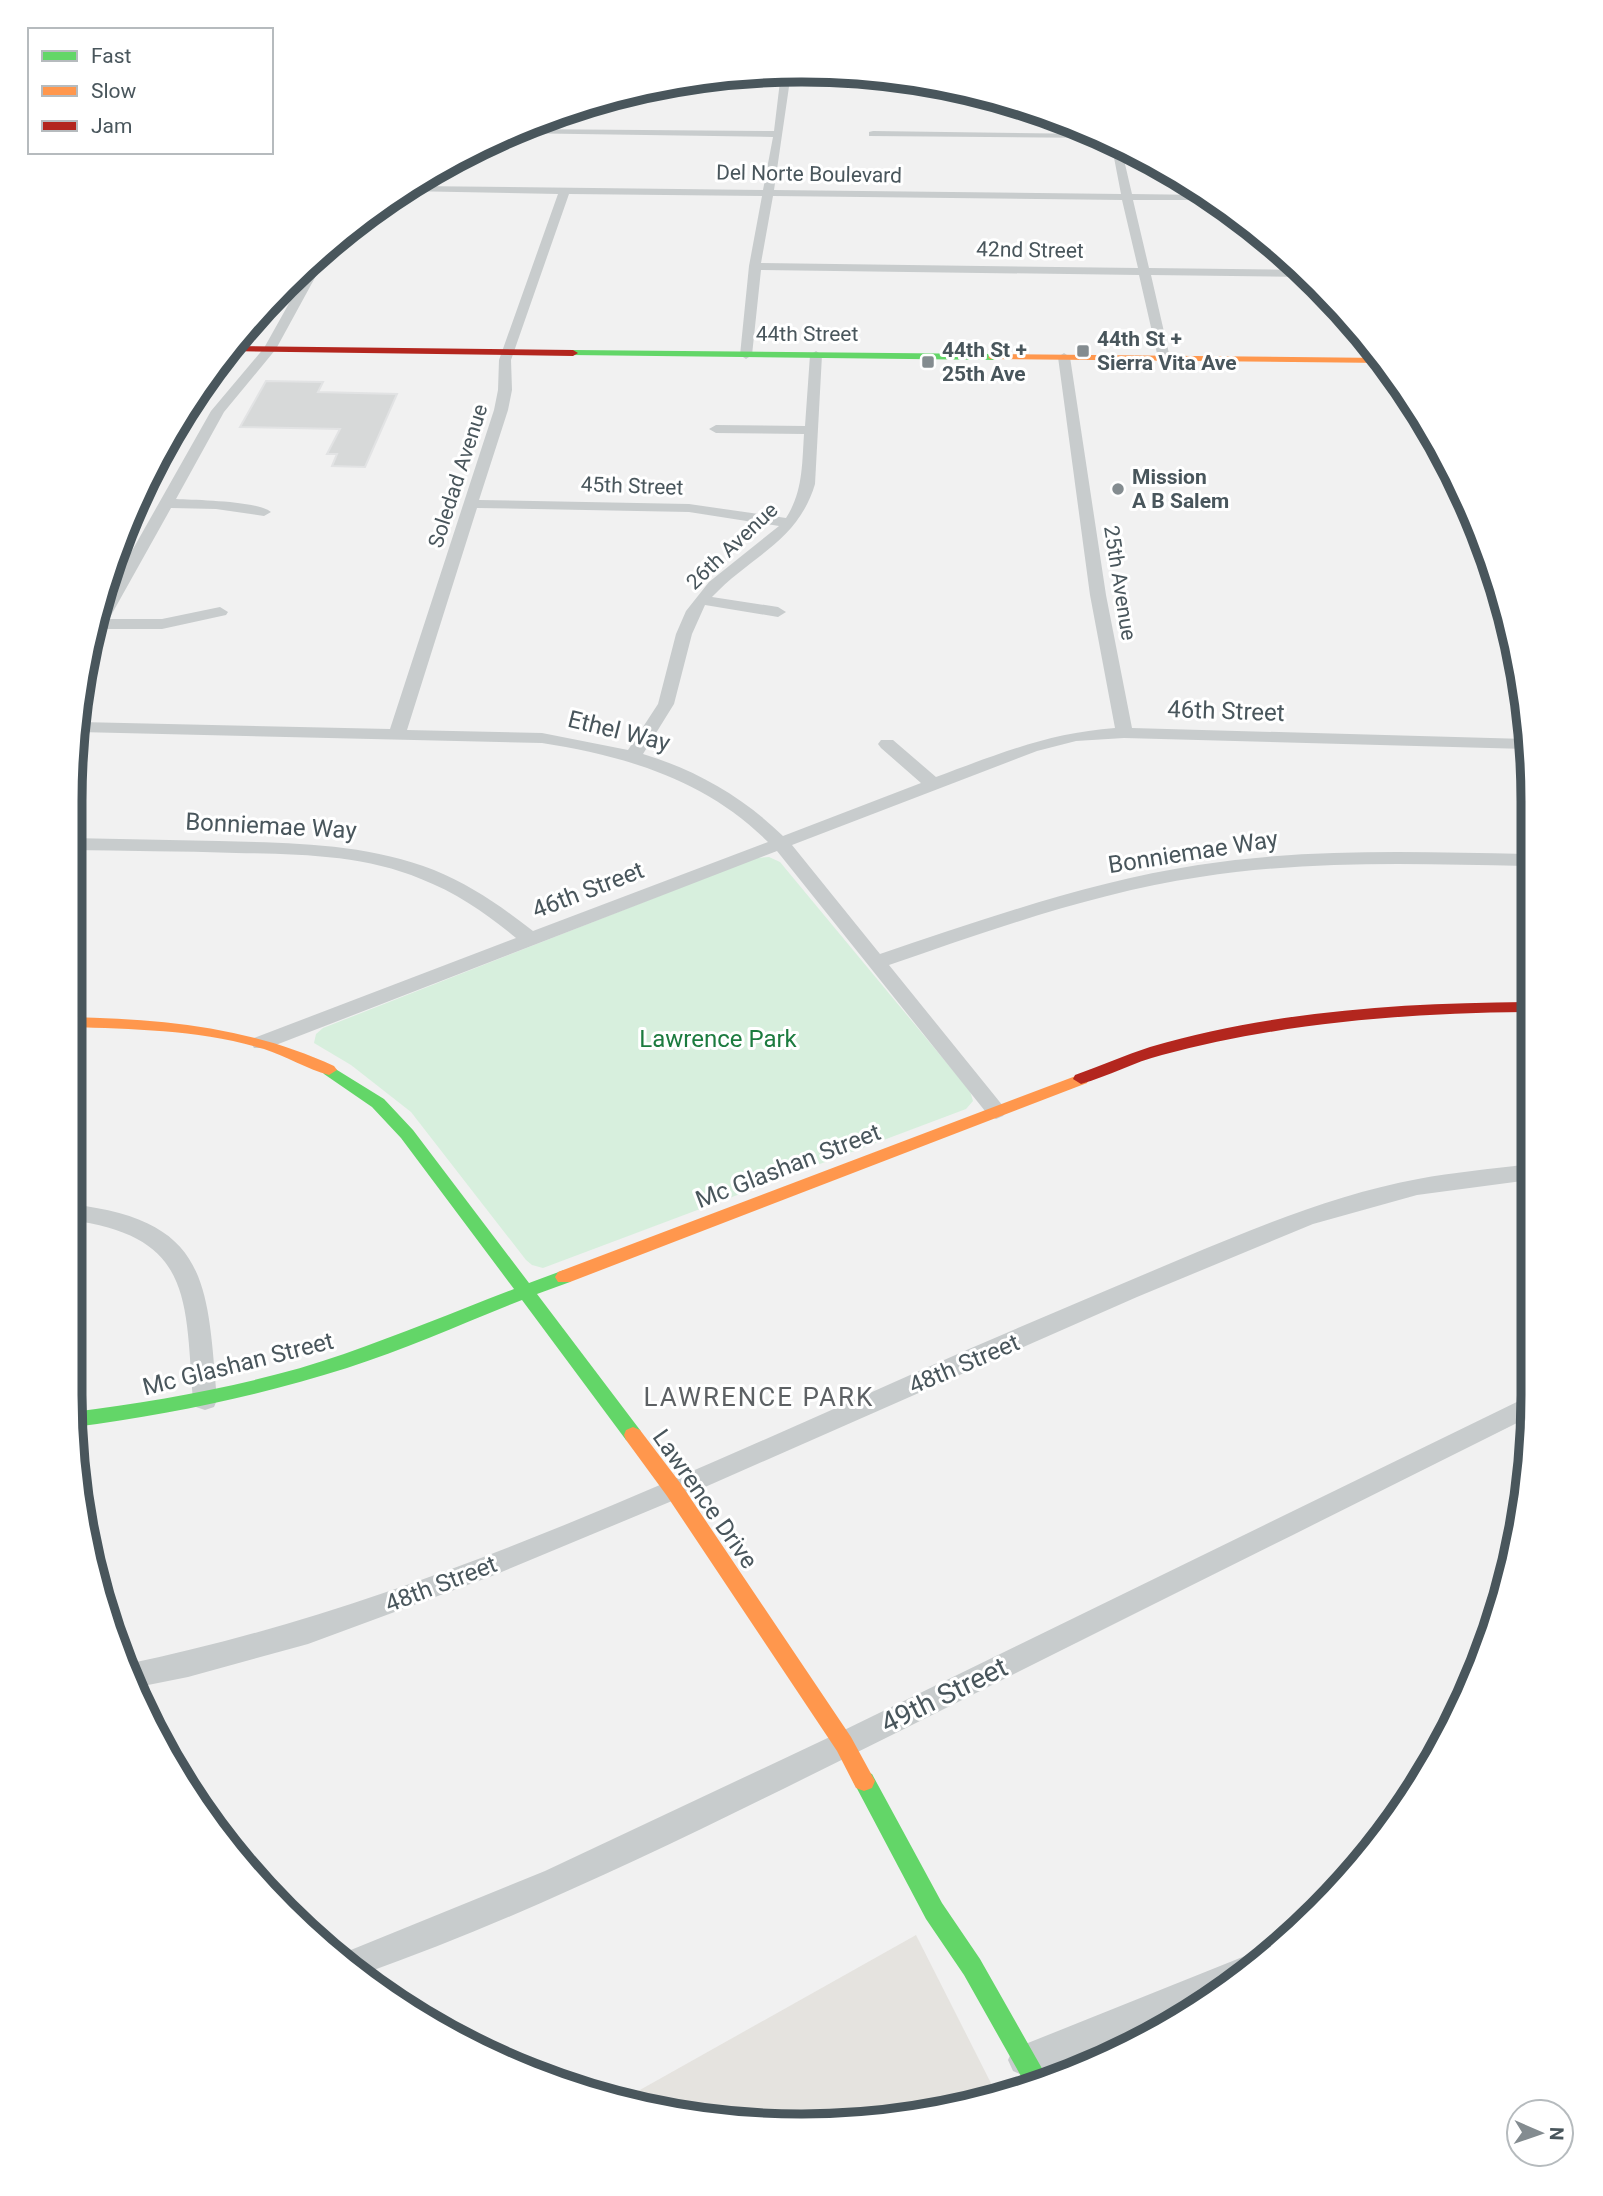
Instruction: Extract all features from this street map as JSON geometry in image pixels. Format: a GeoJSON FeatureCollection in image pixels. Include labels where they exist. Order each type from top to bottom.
{"type":"FeatureCollection","features":[{"type":"Feature","properties":{"kind":"street"},"geometry":{"type":"LineString","coordinates":[[746,355],[755,266],[766,192],[779,134],[785,83]]}},
{"type":"Feature","properties":{"kind":"street"},"geometry":{"type":"LineString","coordinates":[[538,132],[779,134]]}},
{"type":"Feature","properties":{"kind":"street"},"geometry":{"type":"LineString","coordinates":[[873,134],[1076,137]]}},
{"type":"Feature","properties":{"kind":"street"},"geometry":{"type":"LineString","coordinates":[[1117,155],[1164,358]]}},
{"type":"Feature","properties":{"kind":"street","name":"Del Norte Boulevard"},"geometry":{"type":"LineString","coordinates":[[427,188],[1192,198]]}},
{"type":"Feature","properties":{"kind":"street","name":"Soledad Avenue"},"geometry":{"type":"LineString","coordinates":[[397,734],[504,400],[505,360],[565,190]]}},
{"type":"Feature","properties":{"kind":"street","name":"42nd Street"},"geometry":{"type":"LineString","coordinates":[[755,266],[1290,274]]}},
{"type":"Feature","properties":{"kind":"street"},"geometry":{"type":"LineString","coordinates":[[111,602],[218,411],[270,349],[309,278]]}},
{"type":"Feature","properties":{"kind":"street","name":"44th Street"},"geometry":{"type":"LineString","coordinates":[[243,349],[1369,361]]}},
{"type":"Feature","properties":{"kind":"street","name":"26th Avenue"},"geometry":{"type":"LineString","coordinates":[[633,755],[652,731],[669,697],[684,630],[701,600],[716,584],[790,523],[806,494],[816,355]]}},
{"type":"Feature","properties":{"kind":"street","name":"25th Avenue"},"geometry":{"type":"LineString","coordinates":[[1065,357],[1098,595],[1124,733]]}},
{"type":"Feature","properties":{"kind":"street"},"geometry":{"type":"LineString","coordinates":[[716,429],[811,430]]}},
{"type":"Feature","properties":{"kind":"street"},"geometry":{"type":"LineString","coordinates":[[166,503],[216,505],[264,512]]}},
{"type":"Feature","properties":{"kind":"street","name":"45th Street"},"geometry":{"type":"LineString","coordinates":[[471,504],[689,508],[790,523]]}},
{"type":"Feature","properties":{"kind":"street"},"geometry":{"type":"LineString","coordinates":[[701,600],[778,612]]}},
{"type":"Feature","properties":{"kind":"street"},"geometry":{"type":"LineString","coordinates":[[104,629],[162,624],[220,612]]}},
{"type":"Feature","properties":{"kind":"street","name":"Ethel Way"},"geometry":{"type":"LineString","coordinates":[[86,727],[542,738],[633,755],[705,785],[751,816],[779,842],[996,1111]]}},
{"type":"Feature","properties":{"kind":"street","name":"46th Street"},"geometry":{"type":"LineString","coordinates":[[261,1043],[932,783],[1031,747],[1076,736],[1124,733],[1518,744]]}},
{"type":"Feature","properties":{"kind":"street"},"geometry":{"type":"LineString","coordinates":[[887,744],[932,783]]}},
{"type":"Feature","properties":{"kind":"street","name":"Bonniemae Way"},"geometry":{"type":"LineString","coordinates":[[82,844],[314,849],[388,861],[422,871],[471,893],[502,913],[530,939]]}},
{"type":"Feature","properties":{"kind":"street","name":"Bonniemae Way"},"geometry":{"type":"LineString","coordinates":[[876,962],[1094,892],[1199,871],[1253,864],[1350,858],[1521,860]]}},
{"type":"Feature","properties":{"kind":"street","name":"Mc Glashan Street"},"geometry":{"type":"LineString","coordinates":[[83,1419],[129,1414],[205,1400],[271,1384],[345,1361],[1153,1052],[1273,1023],[1398,1008],[1521,1007]]}},
{"type":"Feature","properties":{"kind":"street","name":"Lawrence Drive"},"geometry":{"type":"LineString","coordinates":[[82,1022],[170,1025],[213,1030],[261,1043],[313,1063],[348,1081],[378,1103],[407,1134],[674,1490],[844,1744],[934,1911],[972,1967],[1030,2071]]}},
{"type":"Feature","properties":{"kind":"street","name":"48th Street"},"geometry":{"type":"LineString","coordinates":[[139,1674],[242,1651],[345,1620],[444,1585],[674,1490],[1307,1217],[1417,1187],[1521,1173]]}},
{"type":"Feature","properties":{"kind":"street"},"geometry":{"type":"LineString","coordinates":[[82,1214],[115,1219],[157,1239],[174,1255],[187,1274],[195,1295],[205,1400]]}},
{"type":"Feature","properties":{"kind":"street","name":"49th Street"},"geometry":{"type":"LineString","coordinates":[[358,1960],[427,1937],[556,1882],[844,1744],[1520,1410]]}},
{"type":"Feature","properties":{"kind":"street"},"geometry":{"type":"LineString","coordinates":[[1030,2071],[1205,1990]]}},
{"type":"Feature","properties":{"kind":"shaded area"},"geometry":{"type":"Polygon","coordinates":[[[916,1935],[993,2087],[895,2108],[802,2114],[708,2108],[634,2093],[916,1935]]]}},
{"type":"Feature","properties":{"kind":"green space","name":"Lawrence Park"},"geometry":{"type":"Polygon","coordinates":[[[769,857],[780,862],[970,1091],[973,1101],[966,1109],[543,1268],[526,1260],[411,1112],[351,1065],[314,1043],[316,1034],[323,1028],[756,858],[769,857]]]}},
{"type":"Feature","properties":{"kind":"building"},"geometry":{"type":"Polygon","coordinates":[[[266,381],[323,382],[318,392],[397,394],[365,467],[332,466],[337,454],[327,454],[340,429],[240,427],[266,381]]]}},
{"type":"Feature","properties":{"kind":"traffic: fast"},"geometry":{"type":"LineString","coordinates":[[573,353],[993,357]]}},
{"type":"Feature","properties":{"kind":"traffic: fast"},"geometry":{"type":"LineString","coordinates":[[329,1070],[378,1103],[407,1134],[633,1435]]}},
{"type":"Feature","properties":{"kind":"traffic: fast"},"geometry":{"type":"LineString","coordinates":[[83,1419],[177,1404],[245,1389],[346,1361],[564,1277]]}},
{"type":"Feature","properties":{"kind":"traffic: fast"},"geometry":{"type":"LineString","coordinates":[[864,1781],[934,1911],[972,1967],[1033,2076]]}},
{"type":"Feature","properties":{"kind":"traffic: slow"},"geometry":{"type":"LineString","coordinates":[[993,357],[1369,361]]}},
{"type":"Feature","properties":{"kind":"traffic: slow"},"geometry":{"type":"LineString","coordinates":[[82,1022],[170,1027],[235,1037],[299,1056],[329,1070]]}},
{"type":"Feature","properties":{"kind":"traffic: slow"},"geometry":{"type":"LineString","coordinates":[[564,1277],[1081,1079]]}},
{"type":"Feature","properties":{"kind":"traffic: slow"},"geometry":{"type":"LineString","coordinates":[[633,1435],[674,1490],[844,1744],[864,1781]]}},
{"type":"Feature","properties":{"kind":"traffic: jam"},"geometry":{"type":"LineString","coordinates":[[243,349],[573,353]]}},
{"type":"Feature","properties":{"kind":"traffic: jam"},"geometry":{"type":"LineString","coordinates":[[1081,1079],[1156,1051],[1202,1039],[1294,1022],[1388,1012],[1521,1007]]}},
{"type":"Feature","properties":{"kind":"place","name":"44th St + Sierra Vita Ave"},"geometry":{"type":"Point","coordinates":[1083,351]}},
{"type":"Feature","properties":{"kind":"place","name":"44th St + 25th Ave"},"geometry":{"type":"Point","coordinates":[928,362]}},
{"type":"Feature","properties":{"kind":"place","name":"Mission A B Salem"},"geometry":{"type":"Point","coordinates":[1118,489]}},
{"type":"Feature","properties":{"kind":"district","name":"LAWRENCE PARK"},"geometry":{"type":"Point","coordinates":[759,1397]}}]}
